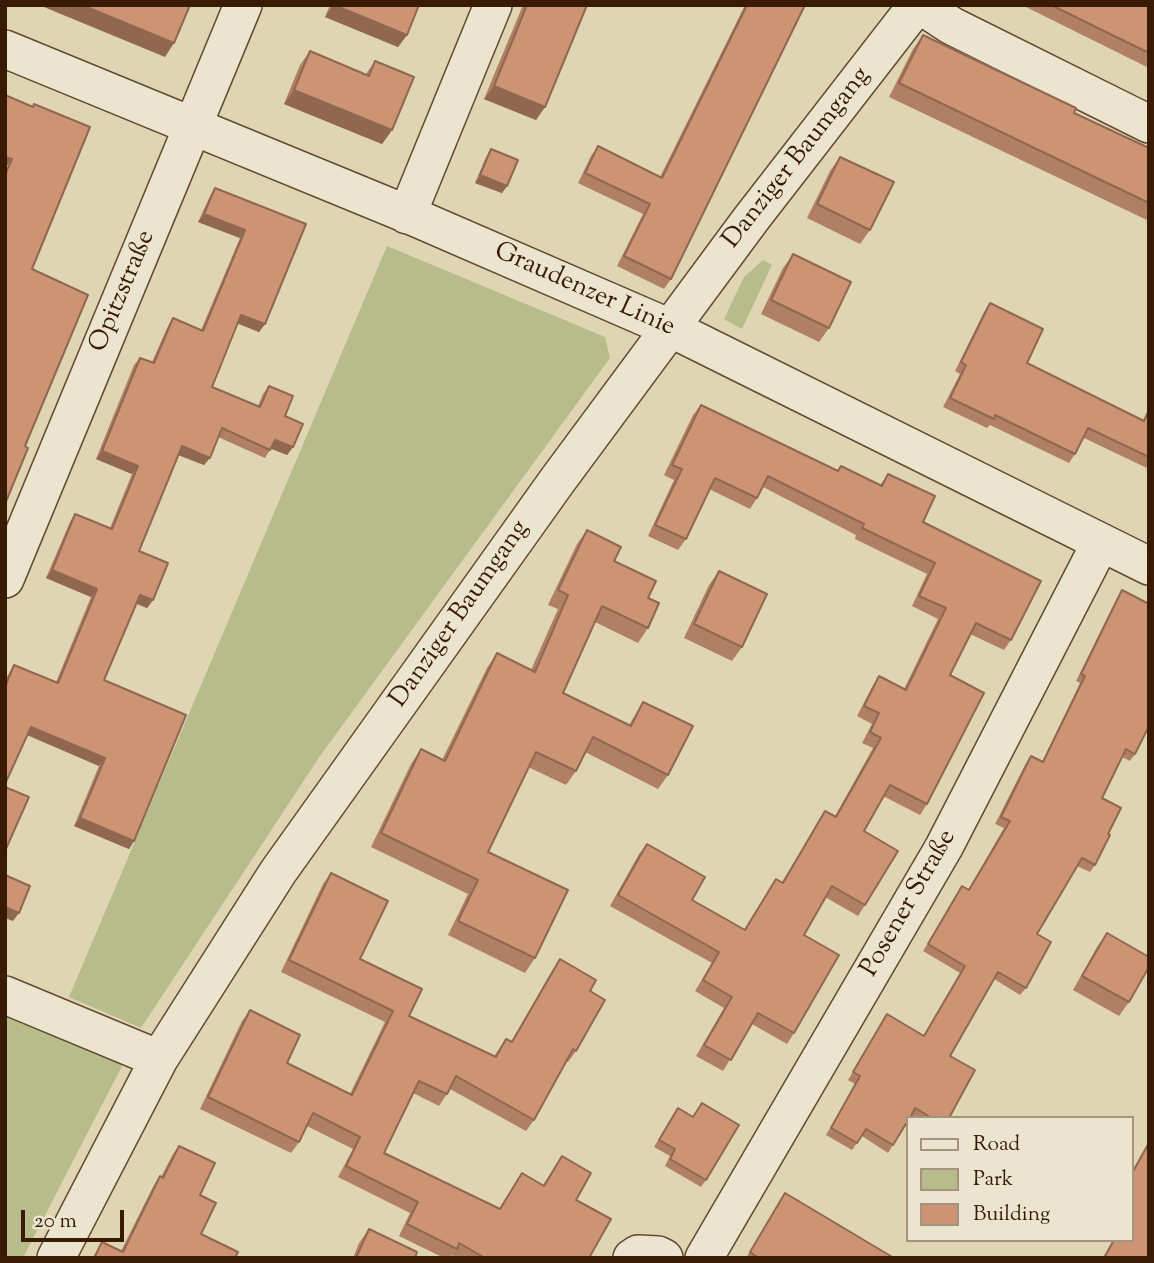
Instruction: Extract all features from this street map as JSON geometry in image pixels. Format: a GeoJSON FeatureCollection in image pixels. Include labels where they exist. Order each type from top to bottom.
{"type":"FeatureCollection","features":[{"type":"Feature","properties":{"kind":"street","name":"Opitzstraße"},"geometry":{"type":"LineString","coordinates":[[5,579],[243,5]]}},
{"type":"Feature","properties":{"kind":"street"},"geometry":{"type":"LineString","coordinates":[[407,215],[493,5]]}},
{"type":"Feature","properties":{"kind":"street"},"geometry":{"type":"LineString","coordinates":[[919,5],[952,26],[1149,124]]}},
{"type":"Feature","properties":{"kind":"street","name":"Danziger Baumgang"},"geometry":{"type":"LineString","coordinates":[[56,1258],[159,1059],[278,872],[557,481],[670,328],[751,219],[919,5]]}},
{"type":"Feature","properties":{"kind":"street","name":"Graudenzer Linie"},"geometry":{"type":"LineString","coordinates":[[5,49],[407,215],[670,328],[1149,566]]}},
{"type":"Feature","properties":{"kind":"street","name":"Posener Straße"},"geometry":{"type":"LineString","coordinates":[[704,1258],[944,847],[1101,542]]}},
{"type":"Feature","properties":{"kind":"street"},"geometry":{"type":"LineString","coordinates":[[5,995],[159,1059]]}},
{"type":"Feature","properties":{"kind":"street"},"geometry":{"type":"LineString","coordinates":[[632,1258],[638,1254],[664,1258]]}},
{"type":"Feature","properties":{"kind":"green space"},"geometry":{"type":"Polygon","coordinates":[[[387,246],[605,337],[610,358],[320,756],[141,1028],[69,997],[387,246]]]}},
{"type":"Feature","properties":{"kind":"green space"},"geometry":{"type":"Polygon","coordinates":[[[763,260],[772,265],[742,329],[724,319],[744,277],[763,260]]]}},
{"type":"Feature","properties":{"kind":"green space"},"geometry":{"type":"Polygon","coordinates":[[[5,1010],[123,1064],[23,1258],[5,1258],[5,1010]]]}},
{"type":"Feature","properties":{"kind":"building"},"geometry":{"type":"Polygon","coordinates":[[[82,5],[190,5],[174,43],[82,5]]]}},
{"type":"Feature","properties":{"kind":"building"},"geometry":{"type":"Polygon","coordinates":[[[334,5],[419,5],[407,35],[334,5]]]}},
{"type":"Feature","properties":{"kind":"building"},"geometry":{"type":"Polygon","coordinates":[[[527,5],[587,5],[545,107],[494,86],[527,5]]]}},
{"type":"Feature","properties":{"kind":"building"},"geometry":{"type":"Polygon","coordinates":[[[747,5],[805,5],[671,279],[624,256],[650,204],[585,173],[598,146],[662,178],[747,5]]]}},
{"type":"Feature","properties":{"kind":"building"},"geometry":{"type":"Polygon","coordinates":[[[1051,5],[1149,5],[1149,53],[1051,5]]]}},
{"type":"Feature","properties":{"kind":"building"},"geometry":{"type":"Polygon","coordinates":[[[923,35],[1076,108],[1074,113],[1149,148],[1149,203],[899,83],[923,35]]]}},
{"type":"Feature","properties":{"kind":"building"},"geometry":{"type":"Polygon","coordinates":[[[310,51],[369,76],[375,61],[414,77],[392,130],[294,90],[310,51]]]}},
{"type":"Feature","properties":{"kind":"building"},"geometry":{"type":"Polygon","coordinates":[[[5,95],[90,127],[32,269],[88,295],[25,446],[28,448],[5,504],[5,175],[12,159],[5,157],[5,95]]]}},
{"type":"Feature","properties":{"kind":"building"},"geometry":{"type":"Polygon","coordinates":[[[491,149],[518,160],[507,186],[480,175],[491,149]]]}},
{"type":"Feature","properties":{"kind":"building"},"geometry":{"type":"Polygon","coordinates":[[[840,157],[894,182],[870,230],[817,204],[840,157]]]}},
{"type":"Feature","properties":{"kind":"building"},"geometry":{"type":"Polygon","coordinates":[[[215,188],[306,224],[265,324],[241,315],[212,387],[260,407],[269,386],[293,396],[285,416],[303,424],[293,447],[275,440],[270,450],[222,428],[210,458],[182,446],[139,551],[168,563],[153,600],[140,595],[104,680],[186,715],[134,841],[80,818],[105,758],[31,727],[5,784],[5,687],[14,665],[58,683],[97,589],[52,570],[75,514],[112,529],[138,466],[102,451],[140,358],[154,363],[173,318],[203,331],[245,230],[204,214],[215,188]]]}},
{"type":"Feature","properties":{"kind":"building"},"geometry":{"type":"Polygon","coordinates":[[[793,254],[851,282],[829,328],[771,300],[793,254]]]}},
{"type":"Feature","properties":{"kind":"building"},"geometry":{"type":"Polygon","coordinates":[[[990,303],[1043,329],[1027,363],[1144,421],[1149,411],[1149,457],[1088,428],[1075,454],[995,415],[994,419],[950,398],[966,365],[961,362],[990,303]]]}},
{"type":"Feature","properties":{"kind":"building"},"geometry":{"type":"Polygon","coordinates":[[[701,405],[838,471],[841,466],[882,486],[888,474],[935,496],[923,522],[1041,581],[1011,640],[976,623],[950,675],[984,693],[927,804],[890,785],[864,831],[898,851],[865,905],[832,886],[804,935],[839,955],[794,1033],[758,1013],[731,1060],[704,1045],[732,997],[703,980],[719,952],[618,895],[647,844],[705,877],[692,900],[745,930],[776,879],[783,883],[825,811],[836,817],[881,738],[870,732],[879,713],[864,706],[879,676],[906,690],[946,608],[919,596],[935,563],[862,528],[864,524],[768,476],[757,498],[715,478],[686,539],[655,525],[682,469],[672,465],[701,405]]]}},
{"type":"Feature","properties":{"kind":"building"},"geometry":{"type":"Polygon","coordinates":[[[587,530],[621,547],[614,561],[656,581],[648,598],[659,603],[648,628],[602,606],[563,693],[631,726],[643,702],[693,726],[668,775],[593,737],[576,771],[536,752],[488,852],[568,890],[535,958],[458,921],[478,880],[381,833],[421,749],[445,761],[497,653],[535,672],[568,595],[558,590],[587,530]]]}},
{"type":"Feature","properties":{"kind":"building"},"geometry":{"type":"Polygon","coordinates":[[[719,571],[767,594],[742,647],[694,624],[719,571]]]}},
{"type":"Feature","properties":{"kind":"building"},"geometry":{"type":"Polygon","coordinates":[[[1122,590],[1149,604],[1149,726],[1135,754],[1126,749],[1102,798],[1121,808],[1095,865],[1082,858],[1037,934],[1051,942],[1026,988],[998,972],[950,1056],[975,1070],[950,1116],[929,1116],[915,1108],[911,1116],[906,1116],[906,1124],[893,1145],[866,1129],[857,1143],[831,1128],[860,1076],[853,1072],[887,1014],[924,1036],[965,966],[928,944],[962,886],[969,890],[1010,821],[1001,817],[1031,756],[1043,762],[1085,676],[1081,674],[1122,590]]]}},
{"type":"Feature","properties":{"kind":"building"},"geometry":{"type":"Polygon","coordinates":[[[5,787],[29,797],[5,851],[5,787]]]}},
{"type":"Feature","properties":{"kind":"building"},"geometry":{"type":"Polygon","coordinates":[[[331,873],[388,901],[360,959],[422,989],[409,1016],[496,1057],[506,1039],[512,1042],[560,959],[596,980],[590,991],[605,1000],[576,1051],[573,1049],[534,1120],[456,1076],[447,1094],[419,1081],[384,1153],[500,1209],[522,1173],[544,1186],[562,1156],[591,1173],[576,1200],[611,1219],[589,1258],[485,1258],[459,1243],[457,1249],[407,1224],[418,1202],[346,1166],[360,1137],[313,1113],[299,1142],[208,1097],[250,1010],[300,1035],[287,1063],[352,1095],[393,1011],[289,960],[331,873]]]}},
{"type":"Feature","properties":{"kind":"building"},"geometry":{"type":"Polygon","coordinates":[[[5,875],[30,886],[19,913],[5,907],[5,875]]]}},
{"type":"Feature","properties":{"kind":"building"},"geometry":{"type":"Polygon","coordinates":[[[1107,933],[1149,957],[1149,967],[1129,1002],[1082,976],[1107,933]]]}},
{"type":"Feature","properties":{"kind":"building"},"geometry":{"type":"Polygon","coordinates":[[[702,1103],[739,1125],[706,1180],[670,1159],[675,1149],[659,1140],[678,1108],[693,1117],[702,1103]]]}},
{"type":"Feature","properties":{"kind":"building"},"geometry":{"type":"Polygon","coordinates":[[[1149,1143],[1149,1258],[1104,1258],[1113,1242],[1133,1242],[1133,1171],[1149,1143]]]}},
{"type":"Feature","properties":{"kind":"building"},"geometry":{"type":"Polygon","coordinates":[[[179,1146],[215,1163],[200,1195],[216,1203],[201,1234],[238,1252],[235,1258],[94,1258],[102,1242],[123,1252],[160,1176],[163,1178],[179,1146]]]}},
{"type":"Feature","properties":{"kind":"building"},"geometry":{"type":"Polygon","coordinates":[[[785,1193],[894,1258],[759,1258],[750,1252],[785,1193]]]}},
{"type":"Feature","properties":{"kind":"building"},"geometry":{"type":"Polygon","coordinates":[[[369,1229],[417,1252],[415,1258],[356,1258],[369,1229]]]}}]}
